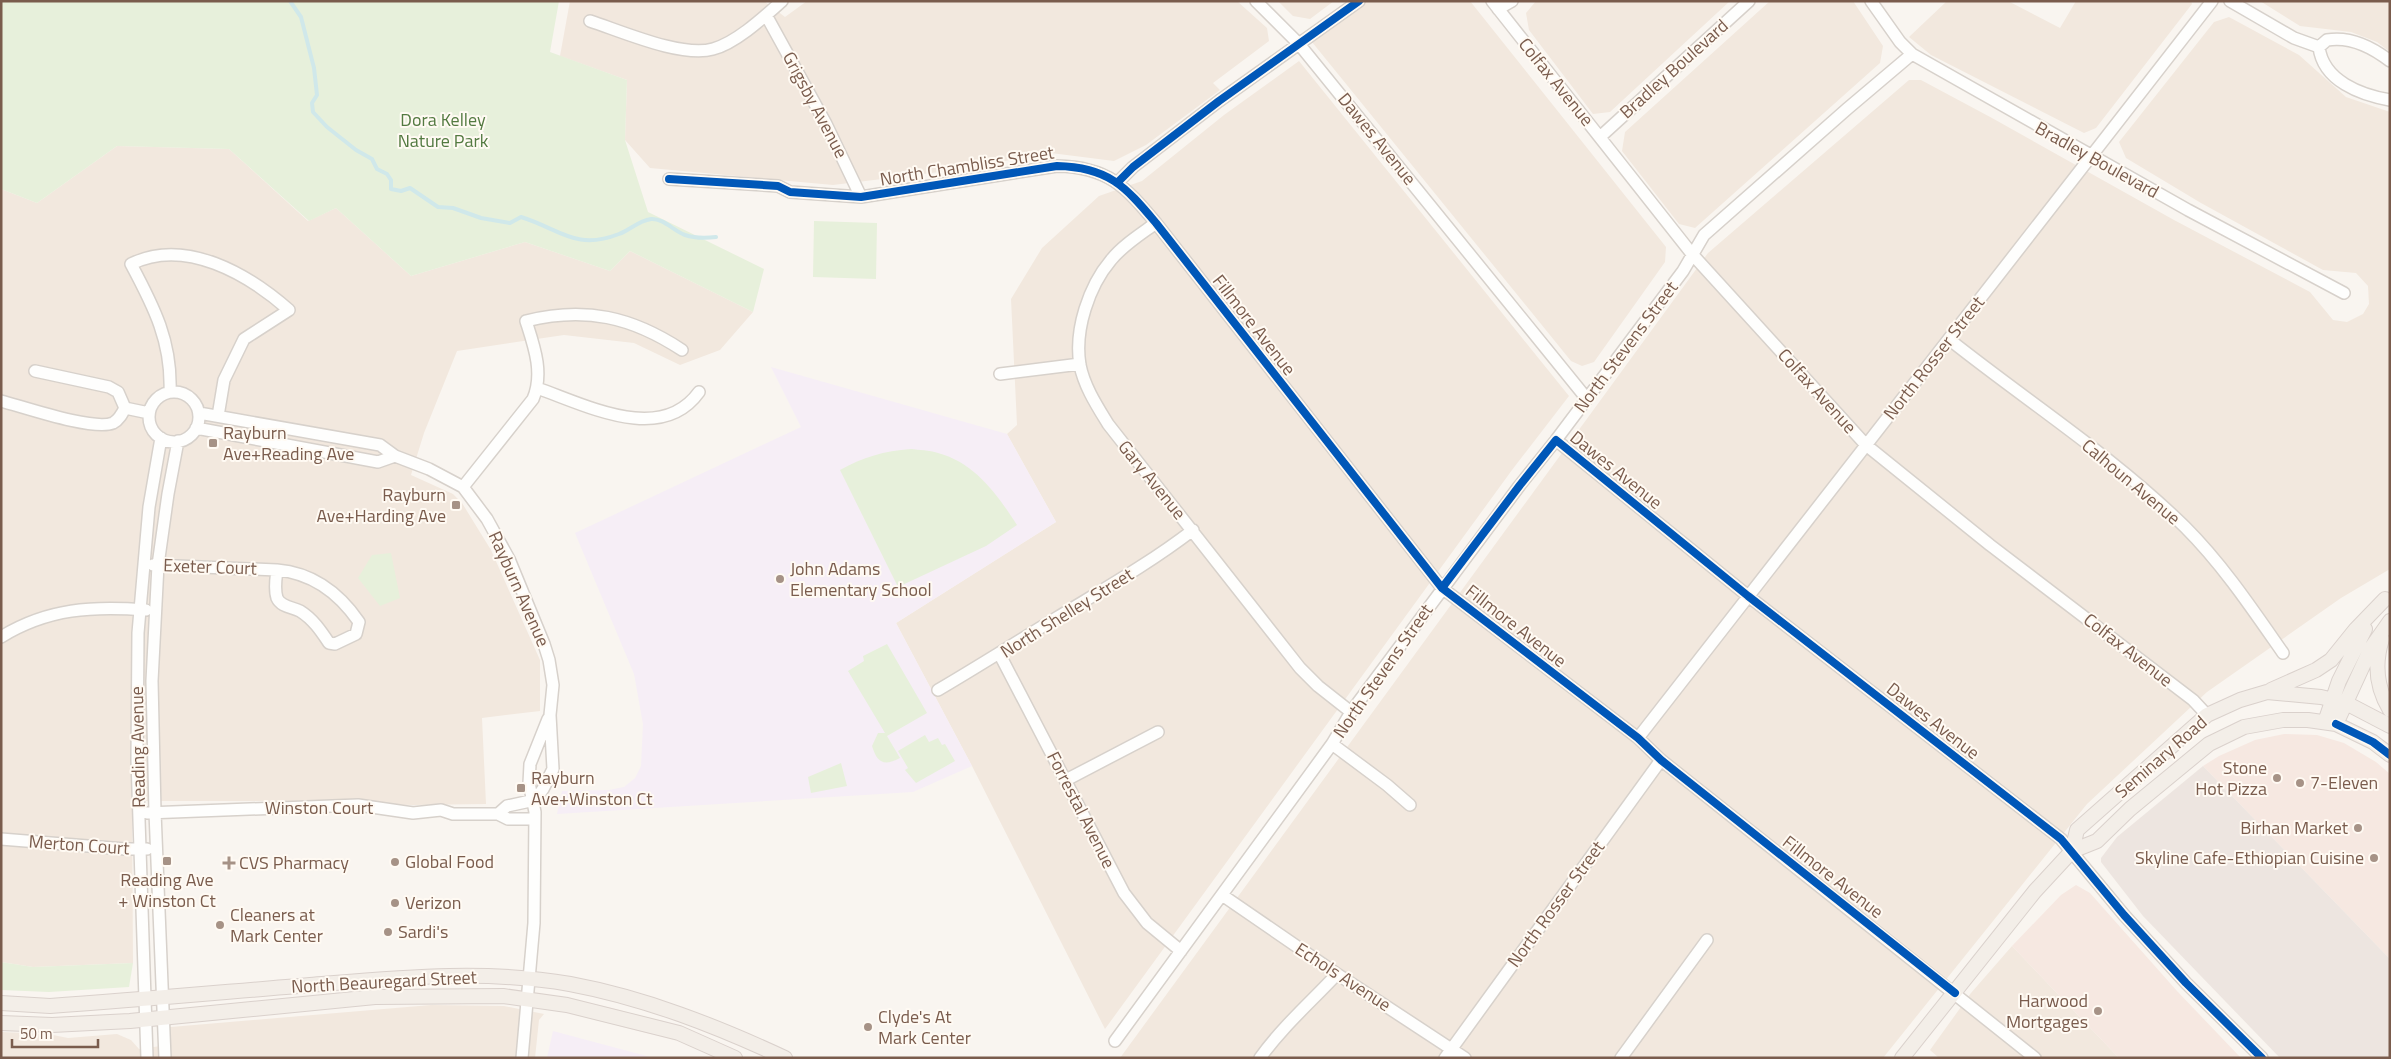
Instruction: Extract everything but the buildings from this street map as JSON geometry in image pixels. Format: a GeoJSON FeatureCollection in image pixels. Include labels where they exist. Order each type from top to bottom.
{"type":"FeatureCollection","features":[{"type":"Feature","properties":{"kind":"main road"},"geometry":{"type":"LineString","coordinates":[[2267,692],[2302,677],[2330,660],[2356,629],[2388,596]]}},
{"type":"Feature","properties":{"kind":"main road"},"geometry":{"type":"LineString","coordinates":[[2388,596],[2358,640],[2331,723],[2373,742],[2390,755]]}},
{"type":"Feature","properties":{"kind":"main road"},"geometry":{"type":"LineString","coordinates":[[2339,701],[2388,622]]}},
{"type":"Feature","properties":{"kind":"main road"},"geometry":{"type":"LineString","coordinates":[[2388,622],[2378,650],[2375,669],[2380,688],[2390,710]]}},
{"type":"Feature","properties":{"kind":"main road","name":"Seminary Road"},"geometry":{"type":"LineString","coordinates":[[2072,851],[2077,830],[2207,715],[2240,700],[2267,692],[2339,701]]}},
{"type":"Feature","properties":{"kind":"main road"},"geometry":{"type":"LineString","coordinates":[[2339,701],[2390,726]]}},
{"type":"Feature","properties":{"kind":"main road","name":"Seminary Road"},"geometry":{"type":"LineString","coordinates":[[1907,1056],[2035,890],[2072,851],[2097,841],[2156,787],[2208,744],[2244,727],[2283,720],[2331,723]]}},
{"type":"Feature","properties":{"kind":"main road","name":"North Beauregard Street"},"geometry":{"type":"LineString","coordinates":[[1,1003],[50,1006],[450,975],[530,979],[570,984],[659,1007],[720,1029],[785,1058]]}},
{"type":"Feature","properties":{"kind":"main road","name":"North Beauregard Street"},"geometry":{"type":"LineString","coordinates":[[1,1024],[52,1025],[163,1018],[375,997],[503,996],[601,1013],[678,1033],[735,1058]]}},
{"type":"Feature","properties":{"kind":"street"},"geometry":{"type":"LineString","coordinates":[[590,21],[671,47],[690,52],[702,51],[725,44],[766,15],[782,1]]}},
{"type":"Feature","properties":{"kind":"street","name":"Dawes Avenue"},"geometry":{"type":"LineString","coordinates":[[1256,1],[1299,44],[1587,399]]}},
{"type":"Feature","properties":{"kind":"street"},"geometry":{"type":"LineString","coordinates":[[1118,182],[1133,167],[1211,107],[1359,1]]}},
{"type":"Feature","properties":{"kind":"street"},"geometry":{"type":"LineString","coordinates":[[1495,5],[1512,1]]}},
{"type":"Feature","properties":{"kind":"street","name":"Bradley Boulevard"},"geometry":{"type":"LineString","coordinates":[[1600,137],[1749,1]]}},
{"type":"Feature","properties":{"kind":"street","name":"Bradley Boulevard"},"geometry":{"type":"LineString","coordinates":[[1871,1],[1900,42],[1912,54],[2090,156],[2344,293]]}},
{"type":"Feature","properties":{"kind":"street","name":"North Rosser Street"},"geometry":{"type":"LineString","coordinates":[[1638,738],[1918,376],[1950,340],[2090,156],[2212,1]]}},
{"type":"Feature","properties":{"kind":"street"},"geometry":{"type":"LineString","coordinates":[[2230,1],[2294,38],[2320,47]]}},
{"type":"Feature","properties":{"kind":"street","name":"Colfax Avenue"},"geometry":{"type":"LineString","coordinates":[[1495,5],[1692,254],[1866,445],[1983,539],[2186,694],[2207,715]]}},
{"type":"Feature","properties":{"kind":"street","name":"Grigsby Avenue"},"geometry":{"type":"LineString","coordinates":[[766,15],[826,124],[861,197]]}},
{"type":"Feature","properties":{"kind":"street"},"geometry":{"type":"LineString","coordinates":[[2390,61],[2371,48],[2349,40],[2327,40],[2320,47],[2320,58],[2332,74],[2345,85],[2359,92],[2390,100]]}},
{"type":"Feature","properties":{"kind":"street","name":"North Stevens Street"},"geometry":{"type":"LineString","coordinates":[[1115,1041],[1332,744],[1351,712],[1442,588],[1683,271],[1704,236],[1912,54]]}},
{"type":"Feature","properties":{"kind":"street","name":"North Chambliss Street"},"geometry":{"type":"LineString","coordinates":[[669,179],[778,186],[790,192],[861,197],[1057,166],[1086,168],[1118,182]]}},
{"type":"Feature","properties":{"kind":"street","name":"Fillmore Avenue"},"geometry":{"type":"LineString","coordinates":[[1118,182],[1134,196],[1156,223],[1442,588],[1638,738],[1661,760],[2035,1058]]}},
{"type":"Feature","properties":{"kind":"street","name":"Gary Avenue"},"geometry":{"type":"LineString","coordinates":[[1156,223],[1112,259],[1099,278],[1083,318],[1080,335],[1080,364],[1094,400],[1108,424],[1300,668],[1318,686],[1351,712]]}},
{"type":"Feature","properties":{"kind":"street"},"geometry":{"type":"LineString","coordinates":[[170,392],[171,369],[158,314],[131,264],[144,257],[173,254],[201,260],[236,273],[276,299],[289,310],[244,339],[224,380],[218,416]]}},
{"type":"Feature","properties":{"kind":"street"},"geometry":{"type":"LineString","coordinates":[[462,487],[533,399],[537,388],[536,356],[526,321],[566,314],[610,317],[642,327],[682,350]]}},
{"type":"Feature","properties":{"kind":"street","name":"Calhoun Avenue"},"geometry":{"type":"LineString","coordinates":[[1950,340],[2066,427],[2146,492],[2185,527],[2224,570],[2283,653]]}},
{"type":"Feature","properties":{"kind":"street"},"geometry":{"type":"LineString","coordinates":[[1000,374],[1080,364]]}},
{"type":"Feature","properties":{"kind":"street"},"geometry":{"type":"LineString","coordinates":[[1,401],[67,420],[104,425],[113,423],[121,417],[125,408],[118,392],[109,387],[35,371]]}},
{"type":"Feature","properties":{"kind":"street"},"geometry":{"type":"LineString","coordinates":[[537,388],[630,419],[650,419],[679,411],[691,403],[699,392]]}},
{"type":"Feature","properties":{"kind":"street"},"geometry":{"type":"LineString","coordinates":[[170,392],[185,394],[192,399],[199,413],[196,428],[186,439],[178,441],[161,438],[152,428],[150,413],[156,399],[170,392]]}},
{"type":"Feature","properties":{"kind":"street"},"geometry":{"type":"LineString","coordinates":[[125,408],[150,413]]}},
{"type":"Feature","properties":{"kind":"street","name":"Rayburn Avenue"},"geometry":{"type":"LineString","coordinates":[[199,413],[380,445],[395,456],[429,469],[462,487],[488,519],[501,542],[549,660],[553,685],[550,715],[553,769],[535,800]]}},
{"type":"Feature","properties":{"kind":"street"},"geometry":{"type":"LineString","coordinates":[[196,428],[378,462],[395,456]]}},
{"type":"Feature","properties":{"kind":"street","name":"Reading Avenue"},"geometry":{"type":"LineString","coordinates":[[147,1058],[136,703],[139,610],[143,564],[161,438]]}},
{"type":"Feature","properties":{"kind":"street","name":"Dawes Avenue"},"geometry":{"type":"LineString","coordinates":[[1556,440],[1748,596],[2058,838],[2072,851],[2124,916],[2186,982],[2262,1058]]}},
{"type":"Feature","properties":{"kind":"street","name":"Reading Avenue"},"geometry":{"type":"LineString","coordinates":[[165,1058],[156,848],[152,681],[158,565],[178,441]]}},
{"type":"Feature","properties":{"kind":"street","name":"North Shelley Street"},"geometry":{"type":"LineString","coordinates":[[938,690],[1122,580],[1193,530]]}},
{"type":"Feature","properties":{"kind":"street","name":"Exeter Court"},"geometry":{"type":"LineString","coordinates":[[143,564],[277,570],[302,574],[319,581],[351,610],[359,622],[356,634],[335,644],[329,643],[314,622],[301,612],[282,605],[277,598],[277,570]]}},
{"type":"Feature","properties":{"kind":"street"},"geometry":{"type":"LineString","coordinates":[[1,637],[43,617],[73,609],[103,607],[155,611]]}},
{"type":"Feature","properties":{"kind":"street","name":"Forrestal Avenue"},"geometry":{"type":"LineString","coordinates":[[1000,654],[1135,910],[1163,938],[1180,951]]}},
{"type":"Feature","properties":{"kind":"street","name":"Rayburn Avenue"},"geometry":{"type":"LineString","coordinates":[[522,1058],[534,923],[535,800],[529,783],[530,764],[550,715]]}},
{"type":"Feature","properties":{"kind":"street"},"geometry":{"type":"LineString","coordinates":[[1066,780],[1158,732]]}},
{"type":"Feature","properties":{"kind":"street"},"geometry":{"type":"LineString","coordinates":[[1332,744],[1387,785],[1410,805]]}},
{"type":"Feature","properties":{"kind":"street","name":"North Rosser Street"},"geometry":{"type":"LineString","coordinates":[[1449,1053],[1661,760]]}},
{"type":"Feature","properties":{"kind":"street","name":"Winston Court"},"geometry":{"type":"LineString","coordinates":[[498,814],[507,806],[535,800]]}},
{"type":"Feature","properties":{"kind":"street","name":"Winston Court"},"geometry":{"type":"LineString","coordinates":[[140,813],[358,805],[413,813],[441,810],[453,814],[498,814],[508,819],[535,819]]}},
{"type":"Feature","properties":{"kind":"street","name":"Merton Court"},"geometry":{"type":"LineString","coordinates":[[1,839],[141,849],[156,848]]}},
{"type":"Feature","properties":{"kind":"street","name":"Echols Avenue"},"geometry":{"type":"LineString","coordinates":[[1222,895],[1449,1053],[1465,1058]]}},
{"type":"Feature","properties":{"kind":"street"},"geometry":{"type":"LineString","coordinates":[[1621,1058],[1707,940]]}},
{"type":"Feature","properties":{"kind":"street"},"geometry":{"type":"LineString","coordinates":[[1260,1058],[1277,1034],[1311,1002],[1336,974]]}},
{"type":"Feature","properties":{"kind":"shaded area"},"geometry":{"type":"Polygon","coordinates":[[[570,1],[764,1],[785,17],[807,1],[1237,1],[1267,28],[1269,41],[1213,83],[1220,90],[1146,145],[1114,161],[1043,152],[980,167],[833,185],[650,168],[625,140],[627,80],[560,56],[570,1]]]}},
{"type":"Feature","properties":{"kind":"shaded area"},"geometry":{"type":"Polygon","coordinates":[[[1278,1],[1334,1],[1310,19],[1293,16],[1278,1]]]}},
{"type":"Feature","properties":{"kind":"shaded area"},"geometry":{"type":"Polygon","coordinates":[[[1367,1],[1470,1],[1666,247],[1665,262],[1594,362],[1582,366],[1571,361],[1312,42],[1367,1]]]}},
{"type":"Feature","properties":{"kind":"shaded area"},"geometry":{"type":"Polygon","coordinates":[[[1536,1],[1730,1],[1610,112],[1593,114],[1529,30],[1526,13],[1536,1]]]}},
{"type":"Feature","properties":{"kind":"shaded area"},"geometry":{"type":"Polygon","coordinates":[[[1770,1],[1853,1],[1883,46],[1880,63],[1695,228],[1679,224],[1622,151],[1625,132],[1770,1]]]}},
{"type":"Feature","properties":{"kind":"shaded area"},"geometry":{"type":"Polygon","coordinates":[[[1947,1],[2008,1],[2060,28],[2076,1],[2191,1],[2192,4],[2096,128],[2084,133],[1931,55],[1909,37],[1947,1]]]}},
{"type":"Feature","properties":{"kind":"shaded area"},"geometry":{"type":"Polygon","coordinates":[[[2260,1],[2390,1],[2390,52],[2377,42],[2351,32],[2300,26],[2260,1]]]}},
{"type":"Feature","properties":{"kind":"shaded area"},"geometry":{"type":"Polygon","coordinates":[[[2229,17],[2299,55],[2346,97],[2390,112],[2390,569],[2341,598],[2207,692],[2087,804],[1883,1058],[1120,1058],[1708,253],[1909,80],[1921,80],[2174,220],[2310,292],[2333,320],[2347,322],[2363,314],[2369,304],[2368,286],[2356,273],[2323,270],[2201,203],[2126,158],[2119,142],[2214,22],[2229,17]]]}},
{"type":"Feature","properties":{"kind":"shaded area"},"geometry":{"type":"Polygon","coordinates":[[[1299,61],[1569,396],[1512,470],[1105,1029],[972,766],[896,623],[1056,522],[1007,434],[1017,425],[1011,299],[1042,248],[1099,196],[1142,181],[1224,115],[1299,61]]]}},
{"type":"Feature","properties":{"kind":"shaded area"},"geometry":{"type":"Polygon","coordinates":[[[117,146],[229,149],[308,221],[336,208],[411,276],[525,242],[610,271],[630,251],[753,312],[720,350],[680,365],[634,343],[564,335],[457,351],[424,433],[411,475],[453,494],[462,503],[491,550],[540,660],[540,711],[482,718],[486,804],[413,805],[275,801],[132,801],[133,963],[33,967],[1,962],[1,189],[37,203],[117,146]]]}},
{"type":"Feature","properties":{"kind":"shaded area","name":"John Adams Elementary School"},"geometry":{"type":"Polygon","coordinates":[[[771,367],[1007,434],[1056,522],[896,623],[972,766],[913,792],[557,814],[562,791],[609,790],[624,787],[635,778],[641,766],[643,724],[634,674],[575,533],[801,427],[771,367]]]}},
{"type":"Feature","properties":{"kind":"shaded area"},"geometry":{"type":"Polygon","coordinates":[[[2284,734],[2317,735],[2344,743],[2376,762],[2390,774],[2390,959],[2203,766],[2219,756],[2255,740],[2284,734]]]}},
{"type":"Feature","properties":{"kind":"shaded area"},"geometry":{"type":"Polygon","coordinates":[[[2203,766],[2390,959],[2390,1058],[2280,1058],[2143,916],[2101,862],[2101,858],[2117,837],[2203,766]]]}},
{"type":"Feature","properties":{"kind":"shaded area"},"geometry":{"type":"Polygon","coordinates":[[[2076,885],[2090,893],[2177,991],[2241,1058],[2119,1058],[2012,946],[2061,895],[2076,885]]]}},
{"type":"Feature","properties":{"kind":"shaded area"},"geometry":{"type":"Polygon","coordinates":[[[2012,946],[2119,1058],[1939,1058],[1930,1050],[1971,993],[2012,946]]]}},
{"type":"Feature","properties":{"kind":"shaded area"},"geometry":{"type":"Polygon","coordinates":[[[431,1005],[504,1006],[544,1014],[539,1020],[535,1058],[1,1058],[1,1032],[48,1034],[68,1038],[117,1034],[131,1040],[139,1049],[161,1046],[159,1028],[431,1005]]]}},
{"type":"Feature","properties":{"kind":"shaded area"},"geometry":{"type":"Polygon","coordinates":[[[553,1031],[654,1058],[547,1058],[553,1031]]]}},
{"type":"Feature","properties":{"kind":"green space","name":"Dora Kelley Nature Park"},"geometry":{"type":"Polygon","coordinates":[[[1,1],[559,1],[550,52],[627,80],[625,140],[648,212],[764,269],[753,312],[630,251],[610,271],[525,242],[411,276],[336,208],[309,221],[229,149],[117,146],[37,203],[1,189],[1,1]]]}},
{"type":"Feature","properties":{"kind":"green space"},"geometry":{"type":"Polygon","coordinates":[[[814,221],[877,223],[876,279],[813,277],[814,221]]]}},
{"type":"Feature","properties":{"kind":"green space"},"geometry":{"type":"Polygon","coordinates":[[[911,449],[935,452],[963,464],[993,491],[1017,525],[986,546],[898,587],[840,470],[874,455],[911,449]]]}},
{"type":"Feature","properties":{"kind":"green space"},"geometry":{"type":"Polygon","coordinates":[[[391,553],[400,598],[380,606],[358,578],[372,555],[391,553]]]}},
{"type":"Feature","properties":{"kind":"green space"},"geometry":{"type":"Polygon","coordinates":[[[887,644],[927,713],[887,736],[900,758],[885,762],[876,756],[872,746],[878,733],[885,733],[848,671],[864,661],[863,656],[887,644]]]}},
{"type":"Feature","properties":{"kind":"green space"},"geometry":{"type":"Polygon","coordinates":[[[925,735],[929,742],[938,738],[942,745],[945,744],[955,761],[916,783],[905,770],[908,768],[898,751],[925,735]]]}},
{"type":"Feature","properties":{"kind":"green space"},"geometry":{"type":"Polygon","coordinates":[[[841,763],[847,786],[811,793],[808,777],[841,763]]]}},
{"type":"Feature","properties":{"kind":"green space"},"geometry":{"type":"Polygon","coordinates":[[[1,962],[33,967],[133,963],[129,987],[49,992],[1,990],[1,962]]]}},
{"type":"Feature","properties":{"kind":"waterway"},"geometry":{"type":"LineString","coordinates":[[290,1],[301,17],[314,68],[317,95],[312,103],[313,112],[327,127],[356,150],[372,159],[377,169],[387,174],[391,180],[391,189],[401,191],[410,188],[438,207],[453,208],[481,218],[510,223],[521,217],[579,239],[604,239],[651,219],[660,221],[689,236],[701,238],[716,237]]}},
{"type":"Feature","properties":{"kind":"cycle path"},"geometry":{"type":"LineString","coordinates":[[1118,182],[1133,167],[1219,101],[1359,1]]}},
{"type":"Feature","properties":{"kind":"cycle path"},"geometry":{"type":"LineString","coordinates":[[669,179],[778,186],[790,192],[861,197],[1057,166],[1090,170],[1114,181],[1135,199],[1156,223],[1442,588],[1638,738],[1661,760],[1955,993]]}},
{"type":"Feature","properties":{"kind":"cycle path"},"geometry":{"type":"LineString","coordinates":[[1442,588],[1556,440],[1748,596],[2061,839],[2124,915],[2186,983],[2262,1058]]}},
{"type":"Feature","properties":{"kind":"cycle path"},"geometry":{"type":"LineString","coordinates":[[2336,724],[2373,742],[2390,755]]}},
{"type":"Feature","properties":{"kind":"place","name":"Rayburn Ave+Reading Ave"},"geometry":{"type":"Point","coordinates":[213,443]}},
{"type":"Feature","properties":{"kind":"place","name":"Rayburn Ave+Harding Ave"},"geometry":{"type":"Point","coordinates":[456,505]}},
{"type":"Feature","properties":{"kind":"place","name":"John Adams Elementary School"},"geometry":{"type":"Point","coordinates":[780,579]}},
{"type":"Feature","properties":{"kind":"place","name":"Stone Hot Pizza"},"geometry":{"type":"Point","coordinates":[2277,778]}},
{"type":"Feature","properties":{"kind":"place","name":"7-Eleven"},"geometry":{"type":"Point","coordinates":[2300,783]}},
{"type":"Feature","properties":{"kind":"place","name":"Rayburn Ave+Winston Ct"},"geometry":{"type":"Point","coordinates":[521,788]}},
{"type":"Feature","properties":{"kind":"place","name":"Birhan Market"},"geometry":{"type":"Point","coordinates":[2358,828]}},
{"type":"Feature","properties":{"kind":"place","name":"Skyline Cafe-Ethiopian Cuisine"},"geometry":{"type":"Point","coordinates":[2374,858]}},
{"type":"Feature","properties":{"kind":"place","name":"Reading Ave + Winston Ct"},"geometry":{"type":"Point","coordinates":[167,861]}},
{"type":"Feature","properties":{"kind":"place","name":"Global Food"},"geometry":{"type":"Point","coordinates":[395,862]}},
{"type":"Feature","properties":{"kind":"place","name":"CVS Pharmacy"},"geometry":{"type":"Point","coordinates":[229,863]}},
{"type":"Feature","properties":{"kind":"place","name":"Verizon"},"geometry":{"type":"Point","coordinates":[395,903]}},
{"type":"Feature","properties":{"kind":"place","name":"Cleaners at Mark Center"},"geometry":{"type":"Point","coordinates":[220,925]}},
{"type":"Feature","properties":{"kind":"place","name":"Sardi's"},"geometry":{"type":"Point","coordinates":[388,932]}},
{"type":"Feature","properties":{"kind":"place","name":"Harwood Mortgages"},"geometry":{"type":"Point","coordinates":[2098,1011]}},
{"type":"Feature","properties":{"kind":"place","name":"Clyde's At Mark Center"},"geometry":{"type":"Point","coordinates":[868,1027]}}]}
